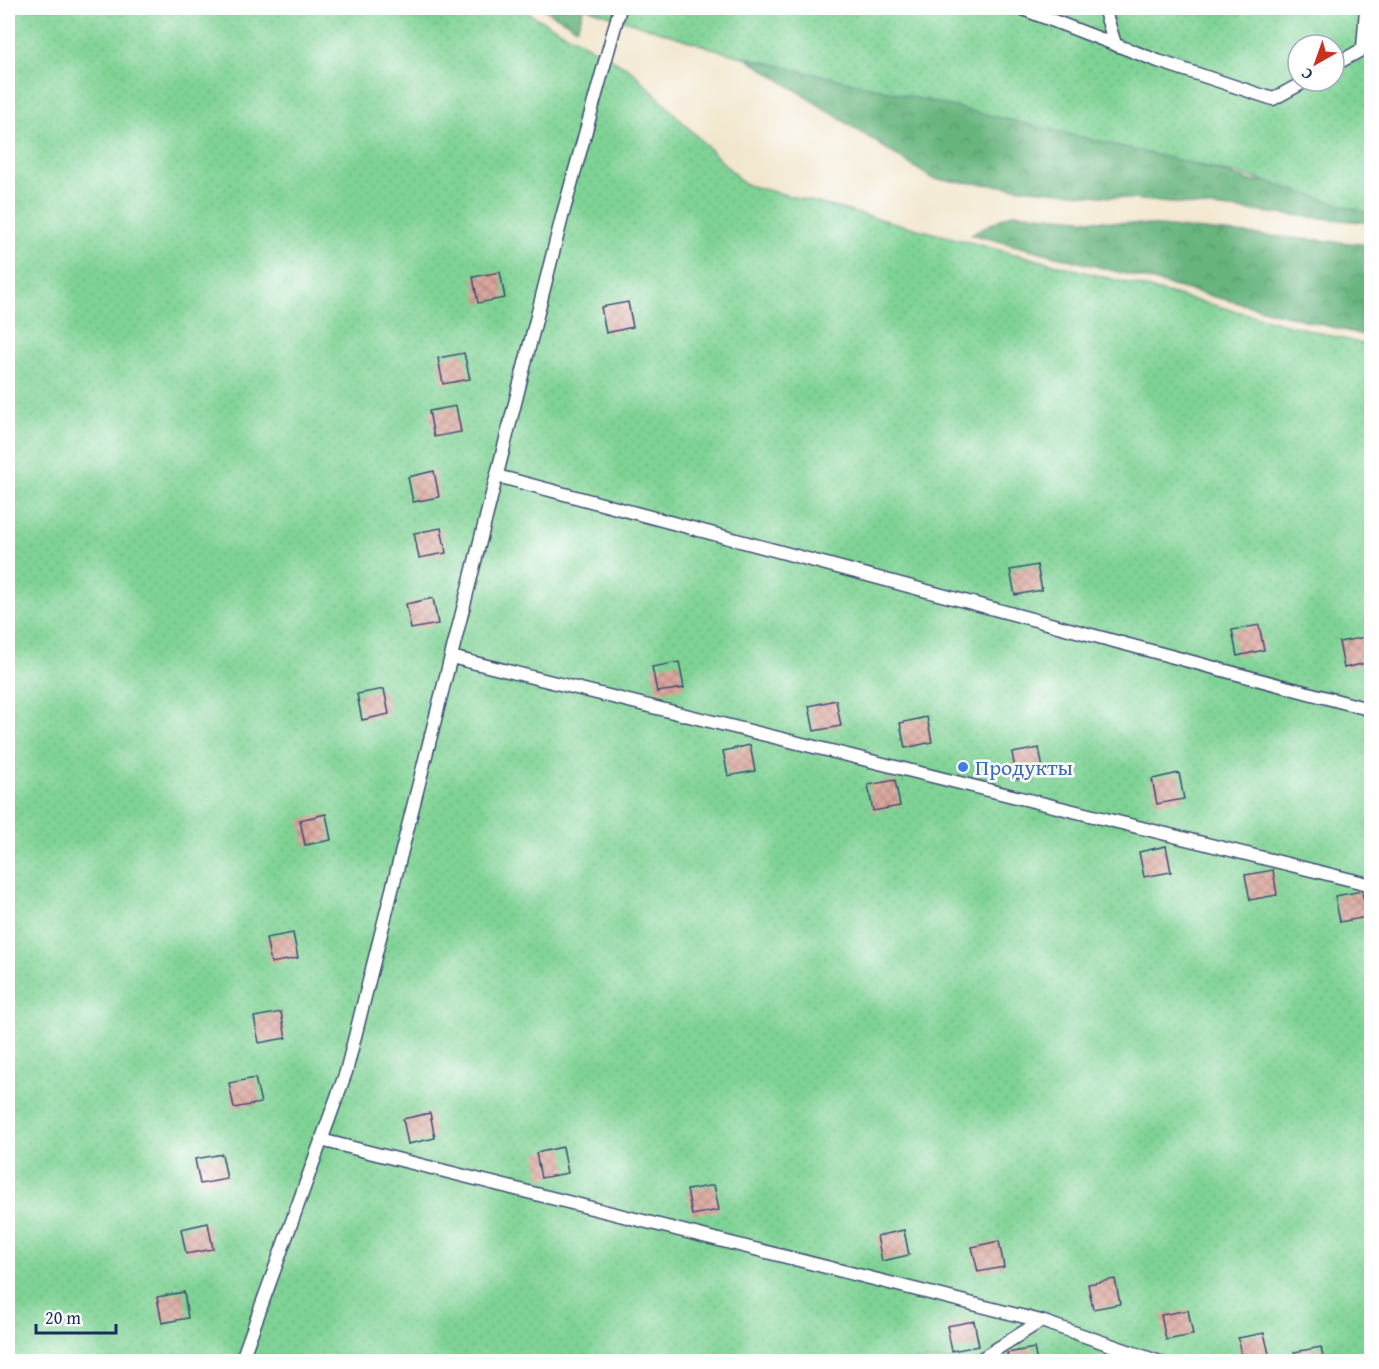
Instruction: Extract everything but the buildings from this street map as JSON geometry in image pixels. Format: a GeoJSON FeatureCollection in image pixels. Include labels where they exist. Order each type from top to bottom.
{"type":"FeatureCollection","features":[{"type":"Feature","properties":{"kind":"lane"},"geometry":{"type":"LineString","coordinates":[[241,1362],[346,1072],[562,217],[620,8]]}},
{"type":"Feature","properties":{"kind":"lane"},"geometry":{"type":"LineString","coordinates":[[1020,8],[1273,99],[1286,92]]}},
{"type":"Feature","properties":{"kind":"lane"},"geometry":{"type":"LineString","coordinates":[[1104,8],[1115,44]]}},
{"type":"Feature","properties":{"kind":"lane"},"geometry":{"type":"LineString","coordinates":[[1346,59],[1364,49],[1366,8]]}},
{"type":"Feature","properties":{"kind":"lane"},"geometry":{"type":"LineString","coordinates":[[497,476],[1371,710]]}},
{"type":"Feature","properties":{"kind":"lane"},"geometry":{"type":"LineString","coordinates":[[451,657],[1371,885]]}},
{"type":"Feature","properties":{"kind":"lane"},"geometry":{"type":"LineString","coordinates":[[321,1140],[1041,1321],[1161,1362]]}},
{"type":"Feature","properties":{"kind":"lane"},"geometry":{"type":"LineString","coordinates":[[976,1362],[1041,1321]]}},
{"type":"Feature","properties":{"kind":"green space"},"geometry":{"type":"Polygon","coordinates":[[[8,8],[519,8],[630,69],[744,184],[1371,346],[1371,1361],[8,1361],[8,8]]]}},
{"type":"Feature","properties":{"kind":"green space"},"geometry":{"type":"Polygon","coordinates":[[[542,8],[584,8],[577,28],[542,8]]]}},
{"type":"Feature","properties":{"kind":"green space"},"geometry":{"type":"Polygon","coordinates":[[[586,8],[1371,8],[1371,214],[1262,180],[731,54],[586,8]]]}},
{"type":"Feature","properties":{"kind":"green space"},"geometry":{"type":"Polygon","coordinates":[[[669,8],[1252,181],[1371,185],[1371,223],[933,179],[669,8]]]}},
{"type":"Feature","properties":{"kind":"green space"},"geometry":{"type":"Polygon","coordinates":[[[1013,213],[1371,245],[1371,337],[971,234],[1013,213]]]}},
{"type":"Feature","properties":{"kind":"place","name":"Продукты"},"geometry":{"type":"Point","coordinates":[963,767]}}]}
